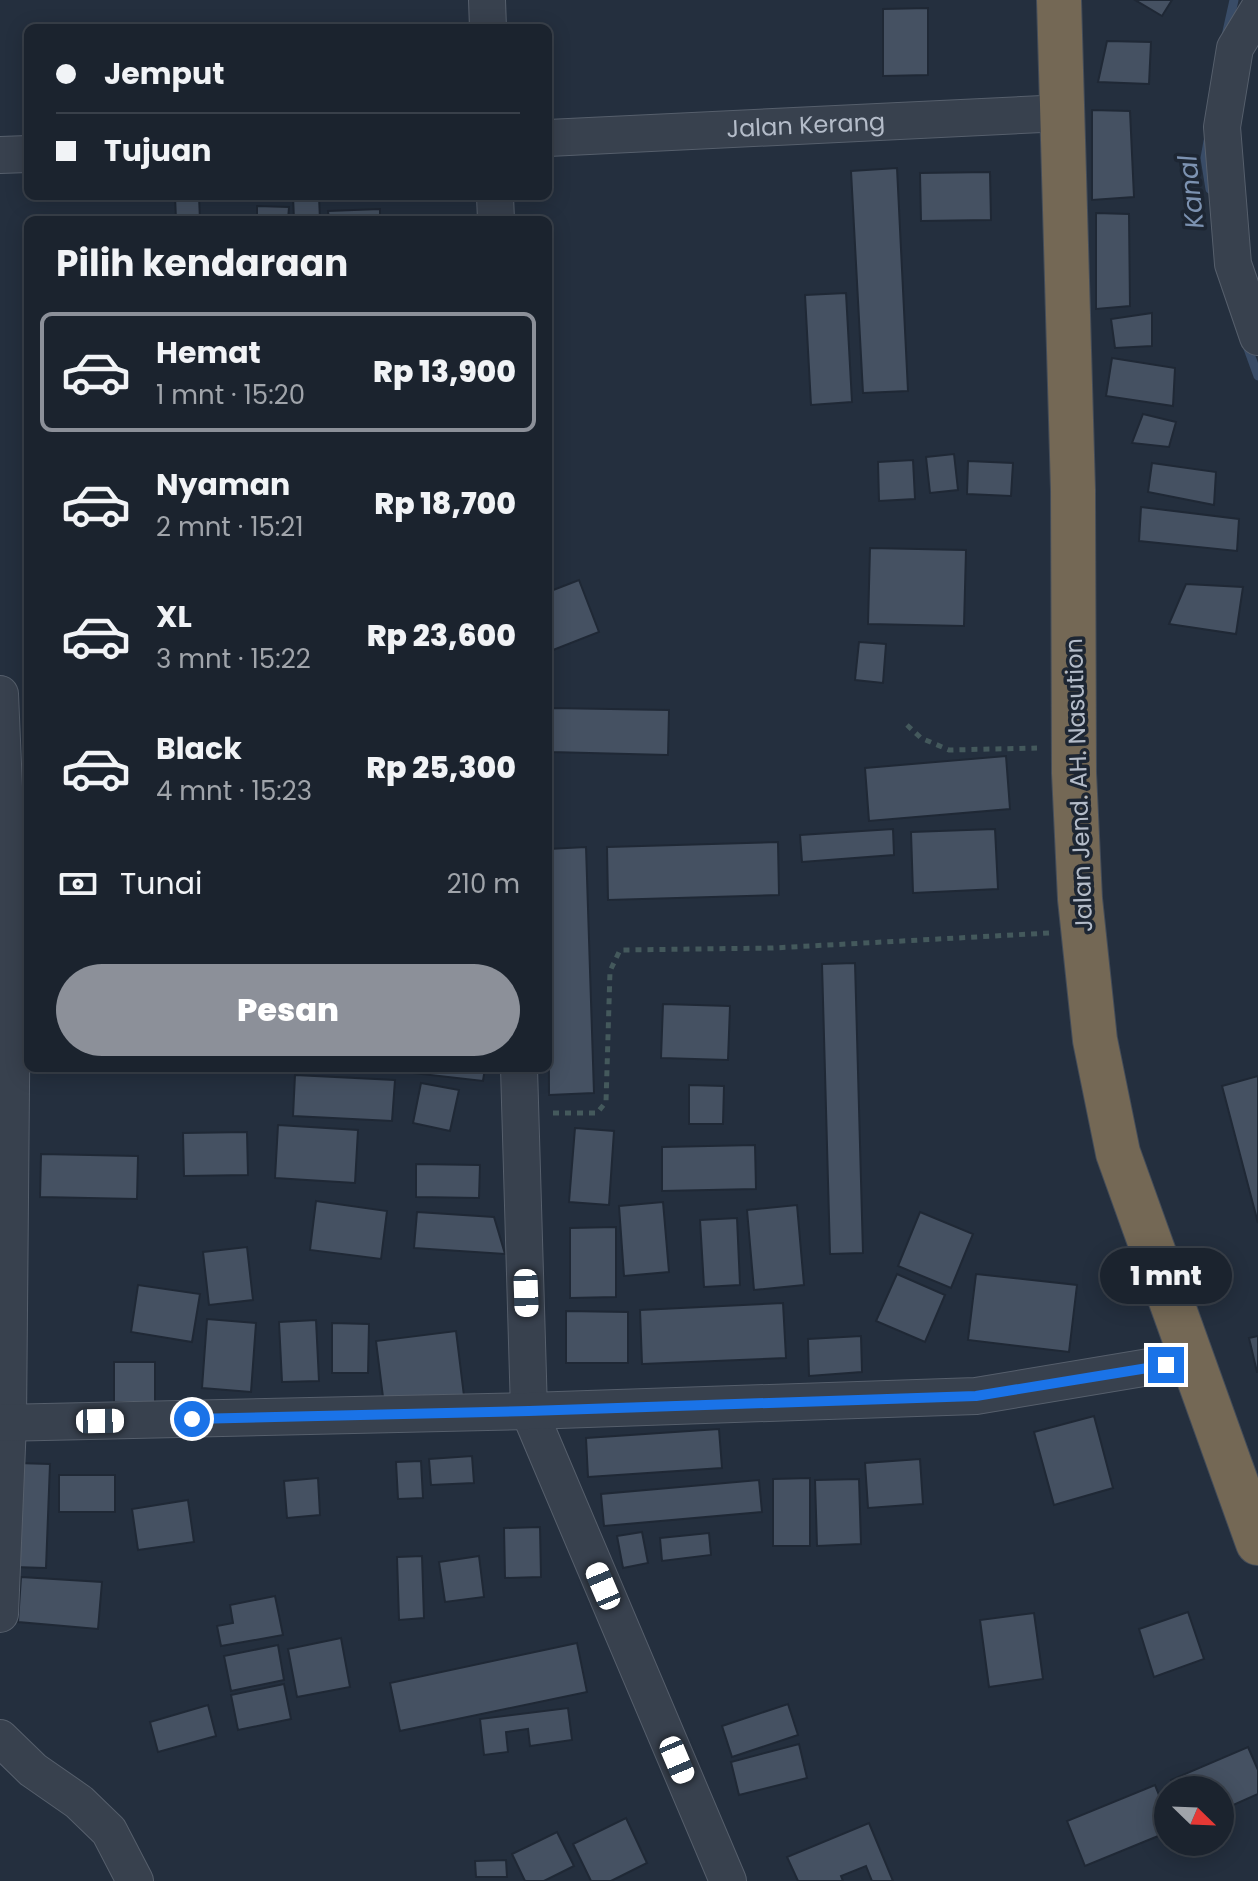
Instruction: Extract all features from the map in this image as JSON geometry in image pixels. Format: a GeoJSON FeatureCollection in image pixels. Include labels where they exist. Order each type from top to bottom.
{"type":"FeatureCollection","features":[{"type":"Feature","properties":{"kind":"highway","name":"Jalan Jend. AH. Nasution"},"geometry":{"type":"LineString","coordinates":[[1059,0],[1073,490],[1074,748],[1083,931],[1095,1040],[1118,1153],[1258,1543]]}},
{"type":"Feature","properties":{"kind":"street"},"geometry":{"type":"LineString","coordinates":[[487,0],[488,24]]}},
{"type":"Feature","properties":{"kind":"street"},"geometry":{"type":"LineString","coordinates":[[1258,10],[1235,48],[1222,127],[1233,264],[1258,337]]}},
{"type":"Feature","properties":{"kind":"street","name":"Jalan Kerang"},"geometry":{"type":"LineString","coordinates":[[552,138],[1063,113]]}},
{"type":"Feature","properties":{"kind":"street"},"geometry":{"type":"LineString","coordinates":[[0,155],[24,154]]}},
{"type":"Feature","properties":{"kind":"street"},"geometry":{"type":"LineString","coordinates":[[0,694],[12,975],[5,1215],[0,1614]]}},
{"type":"Feature","properties":{"kind":"street"},"geometry":{"type":"LineString","coordinates":[[519,1072],[529,1411],[728,1881]]}},
{"type":"Feature","properties":{"kind":"street"},"geometry":{"type":"LineString","coordinates":[[4,1423],[529,1411],[976,1396],[1191,1360]]}},
{"type":"Feature","properties":{"kind":"street"},"geometry":{"type":"LineString","coordinates":[[0,1738],[33,1770],[79,1802],[109,1831],[135,1881]]}},
{"type":"Feature","properties":{"kind":"path"},"geometry":{"type":"LineString","coordinates":[[907,725],[921,738],[949,750],[1074,748]]}},
{"type":"Feature","properties":{"kind":"path"},"geometry":{"type":"LineString","coordinates":[[520,1114],[597,1113],[606,1102],[610,971],[620,950],[773,948],[1083,931]]}},
{"type":"Feature","properties":{"kind":"building"},"geometry":{"type":"Polygon","coordinates":[[[1135,0],[1172,0],[1162,16],[1135,0]]]}},
{"type":"Feature","properties":{"kind":"building"},"geometry":{"type":"Polygon","coordinates":[[[928,8],[928,75],[883,76],[883,9],[928,8]]]}},
{"type":"Feature","properties":{"kind":"building"},"geometry":{"type":"Polygon","coordinates":[[[1107,41],[1151,42],[1149,84],[1098,82],[1107,41]]]}},
{"type":"Feature","properties":{"kind":"building"},"geometry":{"type":"Polygon","coordinates":[[[1092,110],[1130,111],[1134,197],[1092,200],[1092,110]]]}},
{"type":"Feature","properties":{"kind":"building"},"geometry":{"type":"Polygon","coordinates":[[[897,168],[908,391],[863,393],[851,171],[897,168]]]}},
{"type":"Feature","properties":{"kind":"building"},"geometry":{"type":"Polygon","coordinates":[[[990,172],[991,220],[921,221],[920,173],[990,172]]]}},
{"type":"Feature","properties":{"kind":"building"},"geometry":{"type":"Polygon","coordinates":[[[175,200],[199,200],[200,216],[176,216],[175,200]]]}},
{"type":"Feature","properties":{"kind":"building"},"geometry":{"type":"Polygon","coordinates":[[[293,200],[319,200],[320,216],[294,216],[293,200]]]}},
{"type":"Feature","properties":{"kind":"building"},"geometry":{"type":"Polygon","coordinates":[[[257,206],[289,207],[288,216],[257,216],[257,206]]]}},
{"type":"Feature","properties":{"kind":"building"},"geometry":{"type":"Polygon","coordinates":[[[380,209],[380,216],[329,216],[328,211],[380,209]]]}},
{"type":"Feature","properties":{"kind":"building"},"geometry":{"type":"Polygon","coordinates":[[[1096,213],[1129,214],[1130,306],[1096,309],[1096,213]]]}},
{"type":"Feature","properties":{"kind":"building"},"geometry":{"type":"Polygon","coordinates":[[[846,293],[852,402],[811,405],[805,295],[846,293]]]}},
{"type":"Feature","properties":{"kind":"building"},"geometry":{"type":"Polygon","coordinates":[[[1152,313],[1152,346],[1115,348],[1111,319],[1152,313]]]}},
{"type":"Feature","properties":{"kind":"building"},"geometry":{"type":"Polygon","coordinates":[[[1112,358],[1175,368],[1173,406],[1106,396],[1112,358]]]}},
{"type":"Feature","properties":{"kind":"building"},"geometry":{"type":"Polygon","coordinates":[[[1143,414],[1176,422],[1169,447],[1132,443],[1143,414]]]}},
{"type":"Feature","properties":{"kind":"building"},"geometry":{"type":"Polygon","coordinates":[[[954,454],[958,490],[930,493],[926,457],[954,454]]]}},
{"type":"Feature","properties":{"kind":"building"},"geometry":{"type":"Polygon","coordinates":[[[913,460],[915,499],[879,501],[878,462],[913,460]]]}},
{"type":"Feature","properties":{"kind":"building"},"geometry":{"type":"Polygon","coordinates":[[[968,461],[1013,463],[1011,496],[967,494],[968,461]]]}},
{"type":"Feature","properties":{"kind":"building"},"geometry":{"type":"Polygon","coordinates":[[[1152,463],[1216,472],[1214,505],[1148,492],[1152,463]]]}},
{"type":"Feature","properties":{"kind":"building"},"geometry":{"type":"Polygon","coordinates":[[[1141,507],[1239,519],[1237,551],[1139,541],[1141,507]]]}},
{"type":"Feature","properties":{"kind":"building"},"geometry":{"type":"Polygon","coordinates":[[[870,548],[966,550],[964,626],[868,624],[870,548]]]}},
{"type":"Feature","properties":{"kind":"building"},"geometry":{"type":"Polygon","coordinates":[[[579,580],[599,632],[552,650],[552,590],[579,580]]]}},
{"type":"Feature","properties":{"kind":"building"},"geometry":{"type":"Polygon","coordinates":[[[1186,584],[1243,587],[1236,634],[1169,624],[1186,584]]]}},
{"type":"Feature","properties":{"kind":"building"},"geometry":{"type":"Polygon","coordinates":[[[859,642],[886,644],[883,683],[855,680],[859,642]]]}},
{"type":"Feature","properties":{"kind":"building"},"geometry":{"type":"Polygon","coordinates":[[[552,708],[669,710],[668,755],[552,752],[552,708]]]}},
{"type":"Feature","properties":{"kind":"building"},"geometry":{"type":"Polygon","coordinates":[[[1006,756],[1010,809],[869,821],[865,768],[1006,756]]]}},
{"type":"Feature","properties":{"kind":"building"},"geometry":{"type":"Polygon","coordinates":[[[893,829],[894,855],[802,862],[800,835],[893,829]]]}},
{"type":"Feature","properties":{"kind":"building"},"geometry":{"type":"Polygon","coordinates":[[[995,829],[998,889],[913,893],[911,832],[995,829]]]}},
{"type":"Feature","properties":{"kind":"building"},"geometry":{"type":"Polygon","coordinates":[[[778,842],[779,895],[608,900],[607,847],[778,842]]]}},
{"type":"Feature","properties":{"kind":"building"},"geometry":{"type":"Polygon","coordinates":[[[586,847],[594,1093],[549,1095],[549,1072],[552,1072],[552,849],[586,847]]]}},
{"type":"Feature","properties":{"kind":"building"},"geometry":{"type":"Polygon","coordinates":[[[855,963],[863,1253],[830,1254],[822,964],[855,963]]]}},
{"type":"Feature","properties":{"kind":"building"},"geometry":{"type":"Polygon","coordinates":[[[663,1004],[730,1006],[728,1060],[661,1058],[663,1004]]]}},
{"type":"Feature","properties":{"kind":"building"},"geometry":{"type":"Polygon","coordinates":[[[404,1072],[484,1072],[483,1081],[404,1072]]]}},
{"type":"Feature","properties":{"kind":"building"},"geometry":{"type":"Polygon","coordinates":[[[295,1075],[395,1080],[392,1121],[293,1116],[295,1075]]]}},
{"type":"Feature","properties":{"kind":"building"},"geometry":{"type":"Polygon","coordinates":[[[1258,1076],[1258,1223],[1222,1086],[1258,1076]]]}},
{"type":"Feature","properties":{"kind":"building"},"geometry":{"type":"Polygon","coordinates":[[[421,1083],[459,1090],[450,1131],[413,1123],[421,1083]]]}},
{"type":"Feature","properties":{"kind":"building"},"geometry":{"type":"Polygon","coordinates":[[[689,1085],[724,1086],[723,1124],[689,1124],[689,1085]]]}},
{"type":"Feature","properties":{"kind":"building"},"geometry":{"type":"Polygon","coordinates":[[[278,1125],[358,1130],[355,1183],[275,1178],[278,1125]]]}},
{"type":"Feature","properties":{"kind":"building"},"geometry":{"type":"Polygon","coordinates":[[[575,1128],[614,1131],[609,1205],[569,1202],[575,1128]]]}},
{"type":"Feature","properties":{"kind":"building"},"geometry":{"type":"Polygon","coordinates":[[[247,1132],[248,1175],[184,1176],[183,1133],[247,1132]]]}},
{"type":"Feature","properties":{"kind":"building"},"geometry":{"type":"Polygon","coordinates":[[[755,1145],[756,1189],[662,1191],[662,1147],[755,1145]]]}},
{"type":"Feature","properties":{"kind":"building"},"geometry":{"type":"Polygon","coordinates":[[[41,1154],[138,1156],[137,1199],[40,1197],[41,1154]]]}},
{"type":"Feature","properties":{"kind":"building"},"geometry":{"type":"Polygon","coordinates":[[[416,1164],[480,1165],[479,1198],[416,1197],[416,1164]]]}},
{"type":"Feature","properties":{"kind":"building"},"geometry":{"type":"Polygon","coordinates":[[[316,1201],[387,1211],[381,1259],[310,1250],[316,1201]]]}},
{"type":"Feature","properties":{"kind":"building"},"geometry":{"type":"Polygon","coordinates":[[[663,1202],[669,1272],[624,1276],[619,1206],[663,1202]]]}},
{"type":"Feature","properties":{"kind":"building"},"geometry":{"type":"Polygon","coordinates":[[[797,1205],[804,1285],[754,1290],[747,1210],[797,1205]]]}},
{"type":"Feature","properties":{"kind":"building"},"geometry":{"type":"Polygon","coordinates":[[[417,1212],[494,1217],[505,1254],[414,1248],[417,1212]]]}},
{"type":"Feature","properties":{"kind":"building"},"geometry":{"type":"Polygon","coordinates":[[[920,1212],[973,1234],[951,1288],[898,1266],[920,1212]]]}},
{"type":"Feature","properties":{"kind":"building"},"geometry":{"type":"Polygon","coordinates":[[[737,1218],[740,1285],[704,1287],[700,1220],[737,1218]]]}},
{"type":"Feature","properties":{"kind":"building"},"geometry":{"type":"Polygon","coordinates":[[[616,1227],[616,1297],[570,1298],[570,1228],[616,1227]]]}},
{"type":"Feature","properties":{"kind":"building"},"geometry":{"type":"Polygon","coordinates":[[[247,1247],[253,1300],[209,1305],[203,1252],[247,1247]]]}},
{"type":"Feature","properties":{"kind":"building"},"geometry":{"type":"Polygon","coordinates":[[[897,1274],[945,1295],[925,1342],[876,1321],[897,1274]]]}},
{"type":"Feature","properties":{"kind":"building"},"geometry":{"type":"Polygon","coordinates":[[[976,1274],[1077,1285],[1069,1352],[968,1340],[976,1274]]]}},
{"type":"Feature","properties":{"kind":"building"},"geometry":{"type":"Polygon","coordinates":[[[138,1285],[200,1294],[192,1342],[131,1332],[138,1285]]]}},
{"type":"Feature","properties":{"kind":"building"},"geometry":{"type":"Polygon","coordinates":[[[783,1303],[786,1358],[642,1364],[640,1310],[783,1303]]]}},
{"type":"Feature","properties":{"kind":"building"},"geometry":{"type":"Polygon","coordinates":[[[566,1311],[628,1312],[628,1363],[566,1363],[566,1311]]]}},
{"type":"Feature","properties":{"kind":"building"},"geometry":{"type":"Polygon","coordinates":[[[207,1319],[256,1323],[251,1392],[202,1388],[207,1319]]]}},
{"type":"Feature","properties":{"kind":"building"},"geometry":{"type":"Polygon","coordinates":[[[316,1320],[319,1381],[282,1382],[279,1322],[316,1320]]]}},
{"type":"Feature","properties":{"kind":"building"},"geometry":{"type":"Polygon","coordinates":[[[332,1323],[369,1324],[368,1373],[332,1373],[332,1323]]]}},
{"type":"Feature","properties":{"kind":"building"},"geometry":{"type":"Polygon","coordinates":[[[456,1331],[464,1396],[384,1405],[376,1341],[456,1331]]]}},
{"type":"Feature","properties":{"kind":"building"},"geometry":{"type":"Polygon","coordinates":[[[861,1336],[862,1372],[809,1376],[808,1339],[861,1336]]]}},
{"type":"Feature","properties":{"kind":"building"},"geometry":{"type":"Polygon","coordinates":[[[1258,1336],[1258,1372],[1257,1372],[1249,1338],[1258,1336]]]}},
{"type":"Feature","properties":{"kind":"building"},"geometry":{"type":"Polygon","coordinates":[[[114,1362],[155,1362],[155,1402],[114,1402],[114,1362]]]}},
{"type":"Feature","properties":{"kind":"building"},"geometry":{"type":"Polygon","coordinates":[[[1094,1416],[1113,1488],[1054,1505],[1034,1432],[1094,1416]]]}},
{"type":"Feature","properties":{"kind":"building"},"geometry":{"type":"Polygon","coordinates":[[[719,1429],[722,1468],[588,1477],[586,1438],[719,1429]]]}},
{"type":"Feature","properties":{"kind":"building"},"geometry":{"type":"Polygon","coordinates":[[[472,1456],[474,1483],[431,1485],[429,1459],[472,1456]]]}},
{"type":"Feature","properties":{"kind":"building"},"geometry":{"type":"Polygon","coordinates":[[[920,1459],[923,1504],[868,1508],[865,1463],[920,1459]]]}},
{"type":"Feature","properties":{"kind":"building"},"geometry":{"type":"Polygon","coordinates":[[[421,1461],[423,1498],[398,1499],[396,1462],[421,1461]]]}},
{"type":"Feature","properties":{"kind":"building"},"geometry":{"type":"Polygon","coordinates":[[[17,1463],[50,1464],[46,1568],[13,1567],[17,1463]]]}},
{"type":"Feature","properties":{"kind":"building"},"geometry":{"type":"Polygon","coordinates":[[[59,1475],[115,1475],[115,1512],[59,1512],[59,1475]]]}},
{"type":"Feature","properties":{"kind":"building"},"geometry":{"type":"Polygon","coordinates":[[[318,1478],[320,1515],[287,1518],[284,1481],[318,1478]]]}},
{"type":"Feature","properties":{"kind":"building"},"geometry":{"type":"Polygon","coordinates":[[[810,1478],[810,1546],[773,1546],[773,1479],[810,1478]]]}},
{"type":"Feature","properties":{"kind":"building"},"geometry":{"type":"Polygon","coordinates":[[[859,1479],[861,1544],[817,1546],[815,1480],[859,1479]]]}},
{"type":"Feature","properties":{"kind":"building"},"geometry":{"type":"Polygon","coordinates":[[[759,1480],[762,1512],[604,1526],[601,1494],[759,1480]]]}},
{"type":"Feature","properties":{"kind":"building"},"geometry":{"type":"Polygon","coordinates":[[[188,1500],[194,1542],[138,1550],[132,1509],[188,1500]]]}},
{"type":"Feature","properties":{"kind":"building"},"geometry":{"type":"Polygon","coordinates":[[[540,1527],[541,1577],[505,1578],[504,1528],[540,1527]]]}},
{"type":"Feature","properties":{"kind":"building"},"geometry":{"type":"Polygon","coordinates":[[[642,1532],[648,1563],[623,1568],[617,1536],[642,1532]]]}},
{"type":"Feature","properties":{"kind":"building"},"geometry":{"type":"Polygon","coordinates":[[[709,1533],[711,1555],[662,1561],[660,1538],[709,1533]]]}},
{"type":"Feature","properties":{"kind":"building"},"geometry":{"type":"Polygon","coordinates":[[[422,1556],[424,1618],[399,1620],[397,1557],[422,1556]]]}},
{"type":"Feature","properties":{"kind":"building"},"geometry":{"type":"Polygon","coordinates":[[[479,1556],[484,1597],[445,1602],[439,1562],[479,1556]]]}},
{"type":"Feature","properties":{"kind":"building"},"geometry":{"type":"Polygon","coordinates":[[[21,1577],[102,1582],[98,1629],[18,1622],[21,1577]]]}},
{"type":"Feature","properties":{"kind":"building"},"geometry":{"type":"Polygon","coordinates":[[[275,1596],[283,1635],[221,1646],[217,1626],[233,1623],[230,1605],[275,1596]]]}},
{"type":"Feature","properties":{"kind":"building"},"geometry":{"type":"Polygon","coordinates":[[[1188,1612],[1204,1659],[1154,1677],[1139,1629],[1188,1612]]]}},
{"type":"Feature","properties":{"kind":"building"},"geometry":{"type":"Polygon","coordinates":[[[1034,1613],[1043,1679],[989,1687],[980,1620],[1034,1613]]]}},
{"type":"Feature","properties":{"kind":"building"},"geometry":{"type":"Polygon","coordinates":[[[341,1638],[350,1687],[297,1697],[288,1649],[341,1638]]]}},
{"type":"Feature","properties":{"kind":"building"},"geometry":{"type":"Polygon","coordinates":[[[577,1643],[587,1692],[400,1731],[390,1683],[577,1643]]]}},
{"type":"Feature","properties":{"kind":"building"},"geometry":{"type":"Polygon","coordinates":[[[278,1645],[284,1680],[231,1691],[224,1656],[278,1645]]]}},
{"type":"Feature","properties":{"kind":"building"},"geometry":{"type":"Polygon","coordinates":[[[284,1684],[291,1719],[238,1730],[231,1695],[284,1684]]]}},
{"type":"Feature","properties":{"kind":"building"},"geometry":{"type":"Polygon","coordinates":[[[788,1704],[798,1735],[732,1757],[722,1726],[788,1704]]]}},
{"type":"Feature","properties":{"kind":"building"},"geometry":{"type":"Polygon","coordinates":[[[208,1705],[216,1736],[158,1752],[150,1722],[208,1705]]]}},
{"type":"Feature","properties":{"kind":"building"},"geometry":{"type":"Polygon","coordinates":[[[568,1708],[572,1740],[530,1746],[528,1729],[506,1732],[508,1752],[484,1755],[480,1719],[568,1708]]]}},
{"type":"Feature","properties":{"kind":"building"},"geometry":{"type":"Polygon","coordinates":[[[799,1744],[807,1778],[739,1795],[731,1762],[799,1744]]]}},
{"type":"Feature","properties":{"kind":"building"},"geometry":{"type":"Polygon","coordinates":[[[1248,1747],[1258,1770],[1258,1794],[1234,1805],[1234,1776],[1180,1776],[1248,1747]]]}},
{"type":"Feature","properties":{"kind":"building"},"geometry":{"type":"Polygon","coordinates":[[[1154,1785],[1154,1838],[1085,1866],[1067,1821],[1154,1785]]]}},
{"type":"Feature","properties":{"kind":"building"},"geometry":{"type":"Polygon","coordinates":[[[626,1818],[647,1863],[611,1881],[591,1881],[573,1844],[626,1818]]]}},
{"type":"Feature","properties":{"kind":"building"},"geometry":{"type":"Polygon","coordinates":[[[869,1823],[893,1881],[872,1881],[866,1866],[841,1876],[843,1881],[798,1881],[787,1857],[869,1823]]]}},
{"type":"Feature","properties":{"kind":"building"},"geometry":{"type":"Polygon","coordinates":[[[557,1832],[574,1866],[544,1881],[525,1881],[512,1854],[557,1832]]]}},
{"type":"Feature","properties":{"kind":"building"},"geometry":{"type":"Polygon","coordinates":[[[506,1860],[507,1877],[476,1877],[475,1861],[506,1860]]]}},
{"type":"Feature","properties":{"kind":"waterway","name":"Kanal"},"geometry":{"type":"LineString","coordinates":[[1226,36],[1234,0]]}},
{"type":"Feature","properties":{"kind":"waterway","name":"Kanal"},"geometry":{"type":"LineString","coordinates":[[1208,141],[1205,158],[1210,189]]}},
{"type":"Feature","properties":{"kind":"waterway","name":"Kanal"},"geometry":{"type":"LineString","coordinates":[[1246,343],[1258,376]]}},
{"type":"Feature","properties":{"kind":"route"},"geometry":{"type":"LineString","coordinates":[[192,1419],[976,1396],[1166,1365]]}}]}
